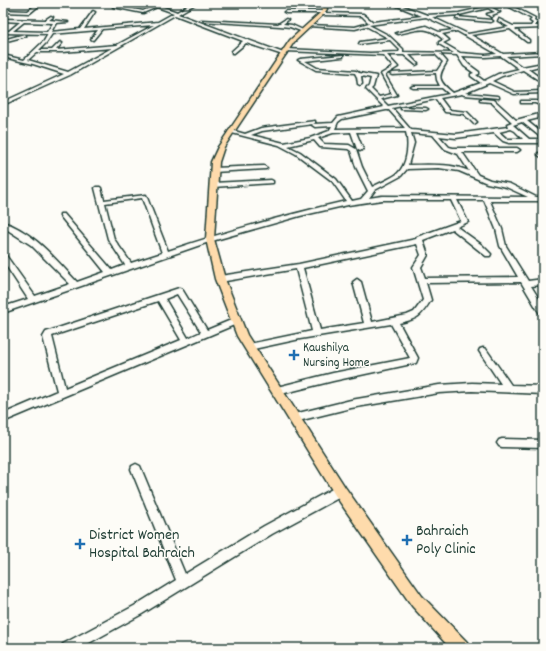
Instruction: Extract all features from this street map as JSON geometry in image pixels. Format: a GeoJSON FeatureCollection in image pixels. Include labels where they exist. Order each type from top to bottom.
{"type":"FeatureCollection","features":[{"type":"Feature","properties":{"kind":"main road"},"geometry":{"type":"LineString","coordinates":[[323,10],[307,29],[292,41],[221,146],[214,162],[210,239],[220,279],[236,321],[249,347],[340,491],[417,601],[461,648]]}},
{"type":"Feature","properties":{"kind":"street"},"geometry":{"type":"LineString","coordinates":[[3,11],[29,12],[40,3]]}},
{"type":"Feature","properties":{"kind":"street"},"geometry":{"type":"LineString","coordinates":[[123,9],[139,3]]}},
{"type":"Feature","properties":{"kind":"street"},"geometry":{"type":"LineString","coordinates":[[151,3],[246,41],[285,52],[346,52],[384,54],[436,53],[485,56],[543,53]]}},
{"type":"Feature","properties":{"kind":"street"},"geometry":{"type":"LineString","coordinates":[[3,104],[68,74],[194,3]]}},
{"type":"Feature","properties":{"kind":"street"},"geometry":{"type":"LineString","coordinates":[[392,3],[459,30],[504,55],[543,82]]}},
{"type":"Feature","properties":{"kind":"street"},"geometry":{"type":"LineString","coordinates":[[452,3],[456,6]]}},
{"type":"Feature","properties":{"kind":"street"},"geometry":{"type":"LineString","coordinates":[[448,25],[458,16],[488,7],[506,4],[543,3]]}},
{"type":"Feature","properties":{"kind":"street"},"geometry":{"type":"LineString","coordinates":[[506,4],[534,19],[532,21],[535,23],[531,26]]}},
{"type":"Feature","properties":{"kind":"street"},"geometry":{"type":"LineString","coordinates":[[114,7],[143,12],[158,5]]}},
{"type":"Feature","properties":{"kind":"street"},"geometry":{"type":"LineString","coordinates":[[192,20],[253,22],[307,29],[355,28],[372,22],[426,16],[491,18],[489,14],[498,12],[488,7]]}},
{"type":"Feature","properties":{"kind":"street"},"geometry":{"type":"LineString","coordinates":[[286,12],[323,10],[363,14],[372,22]]}},
{"type":"Feature","properties":{"kind":"street"},"geometry":{"type":"LineString","coordinates":[[81,31],[94,12]]}},
{"type":"Feature","properties":{"kind":"street"},"geometry":{"type":"LineString","coordinates":[[46,21],[51,16]]}},
{"type":"Feature","properties":{"kind":"street"},"geometry":{"type":"LineString","coordinates":[[411,18],[439,33],[447,40],[440,44],[459,54],[466,65],[477,73],[473,75],[474,76],[514,93],[543,92]]}},
{"type":"Feature","properties":{"kind":"street"},"geometry":{"type":"LineString","coordinates":[[3,20],[66,22]]}},
{"type":"Feature","properties":{"kind":"street"},"geometry":{"type":"LineString","coordinates":[[281,25],[286,20]]}},
{"type":"Feature","properties":{"kind":"street"},"geometry":{"type":"LineString","coordinates":[[498,20],[512,28],[528,41]]}},
{"type":"Feature","properties":{"kind":"street"},"geometry":{"type":"LineString","coordinates":[[10,32],[22,21]]}},
{"type":"Feature","properties":{"kind":"street"},"geometry":{"type":"LineString","coordinates":[[25,61],[50,33],[55,22]]}},
{"type":"Feature","properties":{"kind":"street"},"geometry":{"type":"LineString","coordinates":[[3,32],[50,33],[159,23]]}},
{"type":"Feature","properties":{"kind":"street"},"geometry":{"type":"LineString","coordinates":[[367,25],[380,30],[397,44],[402,50],[400,54]]}},
{"type":"Feature","properties":{"kind":"street"},"geometry":{"type":"LineString","coordinates":[[531,26],[539,32]]}},
{"type":"Feature","properties":{"kind":"street"},"geometry":{"type":"LineString","coordinates":[[467,35],[531,26],[543,27]]}},
{"type":"Feature","properties":{"kind":"street"},"geometry":{"type":"LineString","coordinates":[[398,33],[426,27]]}},
{"type":"Feature","properties":{"kind":"street"},"geometry":{"type":"LineString","coordinates":[[93,39],[100,29]]}},
{"type":"Feature","properties":{"kind":"street"},"geometry":{"type":"LineString","coordinates":[[439,33],[459,30]]}},
{"type":"Feature","properties":{"kind":"street"},"geometry":{"type":"LineString","coordinates":[[3,41],[37,33]]}},
{"type":"Feature","properties":{"kind":"street"},"geometry":{"type":"LineString","coordinates":[[360,43],[391,39]]}},
{"type":"Feature","properties":{"kind":"street"},"geometry":{"type":"LineString","coordinates":[[232,52],[246,41]]}},
{"type":"Feature","properties":{"kind":"street"},"geometry":{"type":"LineString","coordinates":[[53,51],[60,43]]}},
{"type":"Feature","properties":{"kind":"street"},"geometry":{"type":"LineString","coordinates":[[372,46],[397,44]]}},
{"type":"Feature","properties":{"kind":"street"},"geometry":{"type":"LineString","coordinates":[[35,51],[118,46]]}},
{"type":"Feature","properties":{"kind":"street"},"geometry":{"type":"LineString","coordinates":[[346,52],[346,55],[342,56],[300,60],[316,69],[352,71],[358,74],[371,75],[374,77],[371,86],[368,88],[377,99],[409,130],[411,143],[406,167],[399,175],[371,192],[363,201]]}},
{"type":"Feature","properties":{"kind":"street"},"geometry":{"type":"LineString","coordinates":[[436,53],[445,62],[438,76],[443,87],[452,94]]}},
{"type":"Feature","properties":{"kind":"street"},"geometry":{"type":"LineString","coordinates":[[377,99],[395,95],[383,74],[396,67],[384,54]]}},
{"type":"Feature","properties":{"kind":"street"},"geometry":{"type":"LineString","coordinates":[[406,54],[416,64]]}},
{"type":"Feature","properties":{"kind":"street"},"geometry":{"type":"LineString","coordinates":[[3,56],[68,74]]}},
{"type":"Feature","properties":{"kind":"street"},"geometry":{"type":"LineString","coordinates":[[331,131],[340,118],[389,109],[459,93],[500,75],[523,68],[543,65]]}},
{"type":"Feature","properties":{"kind":"street"},"geometry":{"type":"LineString","coordinates":[[392,74],[439,72]]}},
{"type":"Feature","properties":{"kind":"street"},"geometry":{"type":"LineString","coordinates":[[358,74],[360,84]]}},
{"type":"Feature","properties":{"kind":"street"},"geometry":{"type":"LineString","coordinates":[[413,87],[443,87]]}},
{"type":"Feature","properties":{"kind":"street"},"geometry":{"type":"LineString","coordinates":[[459,93],[497,97]]}},
{"type":"Feature","properties":{"kind":"street"},"geometry":{"type":"LineString","coordinates":[[437,97],[447,111],[465,113],[474,122]]}},
{"type":"Feature","properties":{"kind":"street"},"geometry":{"type":"LineString","coordinates":[[482,100],[492,101],[516,122]]}},
{"type":"Feature","properties":{"kind":"street"},"geometry":{"type":"LineString","coordinates":[[523,102],[536,102],[543,105]]}},
{"type":"Feature","properties":{"kind":"street"},"geometry":{"type":"LineString","coordinates":[[399,106],[406,108],[426,109]]}},
{"type":"Feature","properties":{"kind":"street"},"geometry":{"type":"LineString","coordinates":[[511,128],[510,124],[543,115]]}},
{"type":"Feature","properties":{"kind":"street"},"geometry":{"type":"LineString","coordinates":[[523,120],[543,137]]}},
{"type":"Feature","properties":{"kind":"street"},"geometry":{"type":"LineString","coordinates":[[246,135],[261,130],[314,124],[335,124]]}},
{"type":"Feature","properties":{"kind":"street"},"geometry":{"type":"LineString","coordinates":[[284,145],[315,138],[331,131],[409,130],[435,134],[464,135],[511,128],[517,130],[528,141]]}},
{"type":"Feature","properties":{"kind":"street"},"geometry":{"type":"LineString","coordinates":[[353,131],[360,149]]}},
{"type":"Feature","properties":{"kind":"street"},"geometry":{"type":"LineString","coordinates":[[495,131],[507,141],[543,141]]}},
{"type":"Feature","properties":{"kind":"street"},"geometry":{"type":"LineString","coordinates":[[231,132],[284,145],[303,156],[334,180],[350,202]]}},
{"type":"Feature","properties":{"kind":"street"},"geometry":{"type":"LineString","coordinates":[[435,134],[447,148],[460,153],[476,177]]}},
{"type":"Feature","properties":{"kind":"street"},"geometry":{"type":"LineString","coordinates":[[315,138],[322,146],[349,147],[354,150],[371,192]]}},
{"type":"Feature","properties":{"kind":"street"},"geometry":{"type":"LineString","coordinates":[[456,151],[517,150]]}},
{"type":"Feature","properties":{"kind":"street"},"geometry":{"type":"LineString","coordinates":[[406,167],[439,166],[460,169],[489,182],[508,185],[539,198]]}},
{"type":"Feature","properties":{"kind":"street"},"geometry":{"type":"LineString","coordinates":[[214,170],[264,168]]}},
{"type":"Feature","properties":{"kind":"street"},"geometry":{"type":"LineString","coordinates":[[213,186],[271,182]]}},
{"type":"Feature","properties":{"kind":"street"},"geometry":{"type":"LineString","coordinates":[[98,188],[106,227],[111,239],[130,267]]}},
{"type":"Feature","properties":{"kind":"street"},"geometry":{"type":"LineString","coordinates":[[102,202],[144,196],[166,254]]}},
{"type":"Feature","properties":{"kind":"street"},"geometry":{"type":"LineString","coordinates":[[3,310],[210,239],[299,214],[350,202],[382,198],[539,198]]}},
{"type":"Feature","properties":{"kind":"street"},"geometry":{"type":"LineString","coordinates":[[220,279],[299,266],[419,241],[422,237],[465,222],[454,198]]}},
{"type":"Feature","properties":{"kind":"street"},"geometry":{"type":"LineString","coordinates":[[486,198],[499,229],[502,246],[543,312]]}},
{"type":"Feature","properties":{"kind":"street"},"geometry":{"type":"LineString","coordinates":[[62,215],[110,273]]}},
{"type":"Feature","properties":{"kind":"street"},"geometry":{"type":"LineString","coordinates":[[3,224],[22,233],[76,285]]}},
{"type":"Feature","properties":{"kind":"street"},"geometry":{"type":"LineString","coordinates":[[453,227],[463,236],[479,244],[488,254]]}},
{"type":"Feature","properties":{"kind":"street"},"geometry":{"type":"LineString","coordinates":[[249,347],[369,325],[394,322],[417,314],[427,300],[417,267],[425,255],[419,241]]}},
{"type":"Feature","properties":{"kind":"street"},"geometry":{"type":"LineString","coordinates":[[3,256],[33,300]]}},
{"type":"Feature","properties":{"kind":"street"},"geometry":{"type":"LineString","coordinates":[[299,266],[317,334]]}},
{"type":"Feature","properties":{"kind":"street"},"geometry":{"type":"LineString","coordinates":[[357,282],[369,325]]}},
{"type":"Feature","properties":{"kind":"street"},"geometry":{"type":"LineString","coordinates":[[422,282],[543,282]]}},
{"type":"Feature","properties":{"kind":"street"},"geometry":{"type":"LineString","coordinates":[[62,393],[47,336],[180,291],[206,334]]}},
{"type":"Feature","properties":{"kind":"street"},"geometry":{"type":"LineString","coordinates":[[160,297],[186,342]]}},
{"type":"Feature","properties":{"kind":"street"},"geometry":{"type":"LineString","coordinates":[[3,418],[236,321]]}},
{"type":"Feature","properties":{"kind":"street"},"geometry":{"type":"LineString","coordinates":[[277,391],[333,377],[413,361],[414,358],[394,322]]}},
{"type":"Feature","properties":{"kind":"street"},"geometry":{"type":"LineString","coordinates":[[483,351],[509,389]]}},
{"type":"Feature","properties":{"kind":"street"},"geometry":{"type":"LineString","coordinates":[[294,418],[351,404],[472,386],[543,390]]}},
{"type":"Feature","properties":{"kind":"street"},"geometry":{"type":"LineString","coordinates":[[502,443],[543,444]]}},
{"type":"Feature","properties":{"kind":"street"},"geometry":{"type":"LineString","coordinates":[[136,469],[183,582]]}},
{"type":"Feature","properties":{"kind":"street"},"geometry":{"type":"LineString","coordinates":[[66,648],[138,610],[268,530],[340,491]]}},
{"type":"Feature","properties":{"kind":"place","name":"Kaushilya Nursing Home"},"geometry":{"type":"Point","coordinates":[294,355]}},
{"type":"Feature","properties":{"kind":"place","name":"Bahraich Poly Clinic"},"geometry":{"type":"Point","coordinates":[407,540]}},
{"type":"Feature","properties":{"kind":"place","name":"District Women Hospital Bahraich"},"geometry":{"type":"Point","coordinates":[80,544]}}]}
